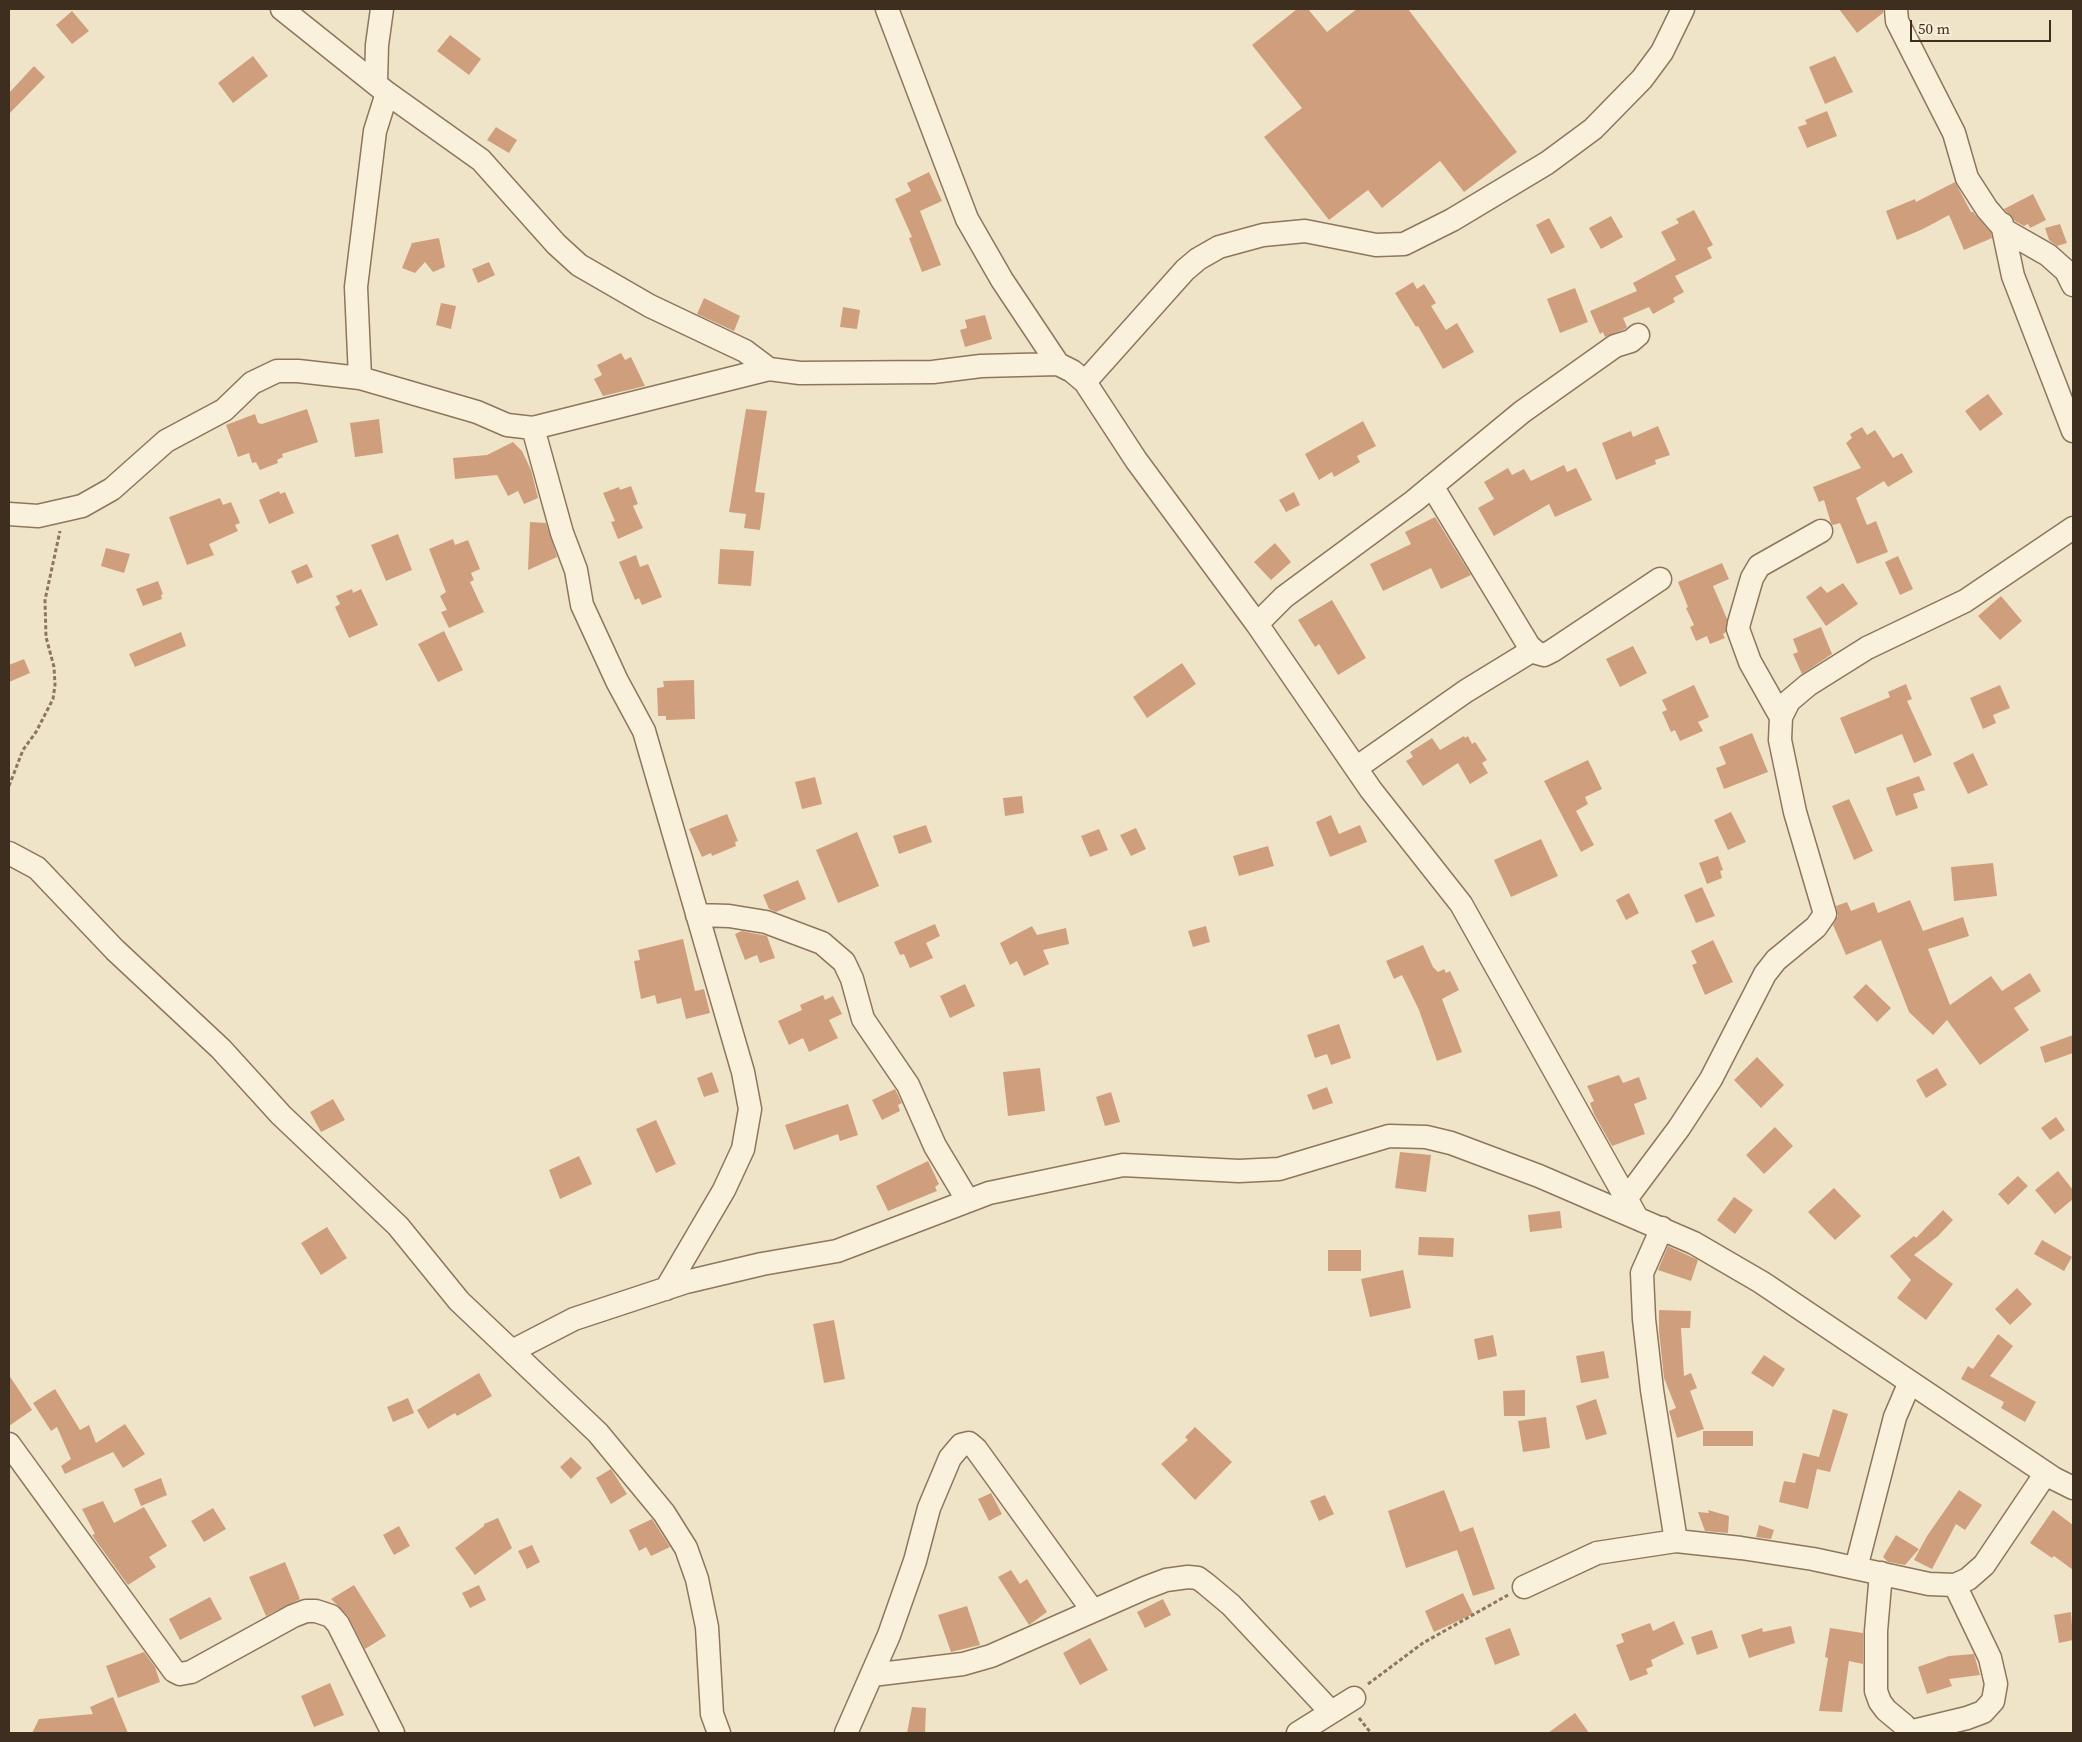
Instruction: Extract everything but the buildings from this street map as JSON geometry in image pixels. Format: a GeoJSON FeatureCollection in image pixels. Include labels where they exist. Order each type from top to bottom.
{"type":"FeatureCollection","features":[{"type":"Feature","properties":{"kind":"street"},"geometry":{"type":"LineString","coordinates":[[282,9],[382,88],[481,160],[556,244],[579,265],[650,306],[744,351],[769,369]]}},
{"type":"Feature","properties":{"kind":"street"},"geometry":{"type":"LineString","coordinates":[[360,378],[356,287],[382,88],[377,45],[382,9]]}},
{"type":"Feature","properties":{"kind":"street"},"geometry":{"type":"LineString","coordinates":[[887,9],[967,219],[997,272],[1058,364]]}},
{"type":"Feature","properties":{"kind":"street"},"geometry":{"type":"LineString","coordinates":[[1085,382],[1184,270],[1198,259],[1219,247],[1263,235],[1305,231],[1376,245],[1404,244],[1452,220],[1548,163],[1594,129],[1642,79],[1662,52],[1682,9]]}},
{"type":"Feature","properties":{"kind":"street"},"geometry":{"type":"LineString","coordinates":[[1896,9],[1897,21],[1954,133],[1967,178],[1987,209],[2002,224],[2006,231],[2048,255],[2066,271],[2073,285]]}},
{"type":"Feature","properties":{"kind":"street"},"geometry":{"type":"LineString","coordinates":[[2002,224],[2013,276],[2073,431]]}},
{"type":"Feature","properties":{"kind":"street"},"geometry":{"type":"LineString","coordinates":[[1257,624],[1284,597],[1348,551],[1432,486],[1522,412],[1615,346],[1632,341],[1638,335]]}},
{"type":"Feature","properties":{"kind":"street"},"geometry":{"type":"LineString","coordinates":[[9,514],[38,516],[82,506],[112,489],[166,441],[224,410],[244,389],[276,371],[298,371],[360,378],[478,412],[507,425],[518,428],[533,428],[769,369],[800,373],[933,372],[981,366],[1058,364],[1072,371],[1085,382],[1136,460],[1257,624],[1356,768],[1461,904],[1631,1207]]}},
{"type":"Feature","properties":{"kind":"street"},"geometry":{"type":"LineString","coordinates":[[533,428],[562,533],[576,570],[582,605],[617,681],[644,731],[696,916],[743,1072],[750,1109],[744,1149],[724,1190],[666,1289]]}},
{"type":"Feature","properties":{"kind":"street"},"geometry":{"type":"LineString","coordinates":[[1432,486],[1533,650],[1544,654],[1552,651],[1660,579]]}},
{"type":"Feature","properties":{"kind":"street"},"geometry":{"type":"LineString","coordinates":[[1631,1207],[1711,1079],[1766,974],[1776,960],[1816,927],[1825,914],[1795,812],[1780,740],[1781,717],[1789,701],[1808,684],[1867,648],[1965,601],[2073,528]]}},
{"type":"Feature","properties":{"kind":"street"},"geometry":{"type":"LineString","coordinates":[[1781,717],[1750,662],[1738,629],[1739,623],[1752,578],[1759,566],[1821,531]]}},
{"type":"Feature","properties":{"kind":"street"},"geometry":{"type":"LineString","coordinates":[[1356,768],[1466,691],[1533,650]]}},
{"type":"Feature","properties":{"kind":"street"},"geometry":{"type":"LineString","coordinates":[[9,853],[37,868],[115,950],[221,1050],[282,1115],[398,1226],[459,1300],[598,1433],[664,1513],[686,1548],[697,1579],[706,1628],[712,1714],[719,1733]]}},
{"type":"Feature","properties":{"kind":"street"},"geometry":{"type":"LineString","coordinates":[[696,916],[729,916],[766,922],[822,943],[844,962],[852,978],[863,1019],[908,1085],[934,1146],[968,1201]]}},
{"type":"Feature","properties":{"kind":"street"},"geometry":{"type":"LineString","coordinates":[[512,1351],[574,1319],[666,1289],[762,1264],[837,1251],[989,1193],[1124,1166],[1239,1171],[1279,1169],[1389,1136],[1426,1137],[1451,1143],[1631,1207],[1662,1228],[1694,1243],[1761,1282],[2046,1473],[2073,1488]]}},
{"type":"Feature","properties":{"kind":"street"},"geometry":{"type":"LineString","coordinates":[[1662,1228],[1642,1273],[1644,1319],[1652,1390],[1676,1541]]}},
{"type":"Feature","properties":{"kind":"street"},"geometry":{"type":"LineString","coordinates":[[1856,1568],[1894,1417],[1910,1382]]}},
{"type":"Feature","properties":{"kind":"street"},"geometry":{"type":"LineString","coordinates":[[846,1733],[872,1675],[916,1560],[929,1508],[950,1458],[961,1445],[969,1443],[976,1449],[1093,1611]]}},
{"type":"Feature","properties":{"kind":"street"},"geometry":{"type":"LineString","coordinates":[[9,1444],[174,1671],[180,1674],[191,1672],[293,1616],[306,1611],[316,1611],[331,1616],[338,1624],[393,1733]]}},
{"type":"Feature","properties":{"kind":"street"},"geometry":{"type":"LineString","coordinates":[[1524,1587],[1597,1553],[1676,1541],[1741,1548],[1856,1568],[1929,1584],[1955,1585],[1968,1579],[1984,1565],[2046,1473]]}},
{"type":"Feature","properties":{"kind":"street"},"geometry":{"type":"LineString","coordinates":[[1881,1573],[1876,1631],[1876,1692],[1886,1710],[1910,1732],[1983,1712],[1993,1701],[1996,1684],[1990,1658],[1955,1585]]}},
{"type":"Feature","properties":{"kind":"street"},"geometry":{"type":"LineString","coordinates":[[872,1675],[963,1664],[982,1658],[1166,1580],[1188,1577],[1198,1578],[1231,1605],[1331,1712]]}},
{"type":"Feature","properties":{"kind":"street"},"geometry":{"type":"LineString","coordinates":[[1298,1733],[1354,1698]]}},
{"type":"Feature","properties":{"kind":"path"},"geometry":{"type":"LineString","coordinates":[[9,786],[23,750],[36,732],[53,699],[55,685],[54,667],[46,637],[45,600],[61,526],[69,510]]}},
{"type":"Feature","properties":{"kind":"path"},"geometry":{"type":"LineString","coordinates":[[1371,1733],[1358,1716],[1354,1698],[1368,1684],[1423,1643],[1524,1587]]}}]}
